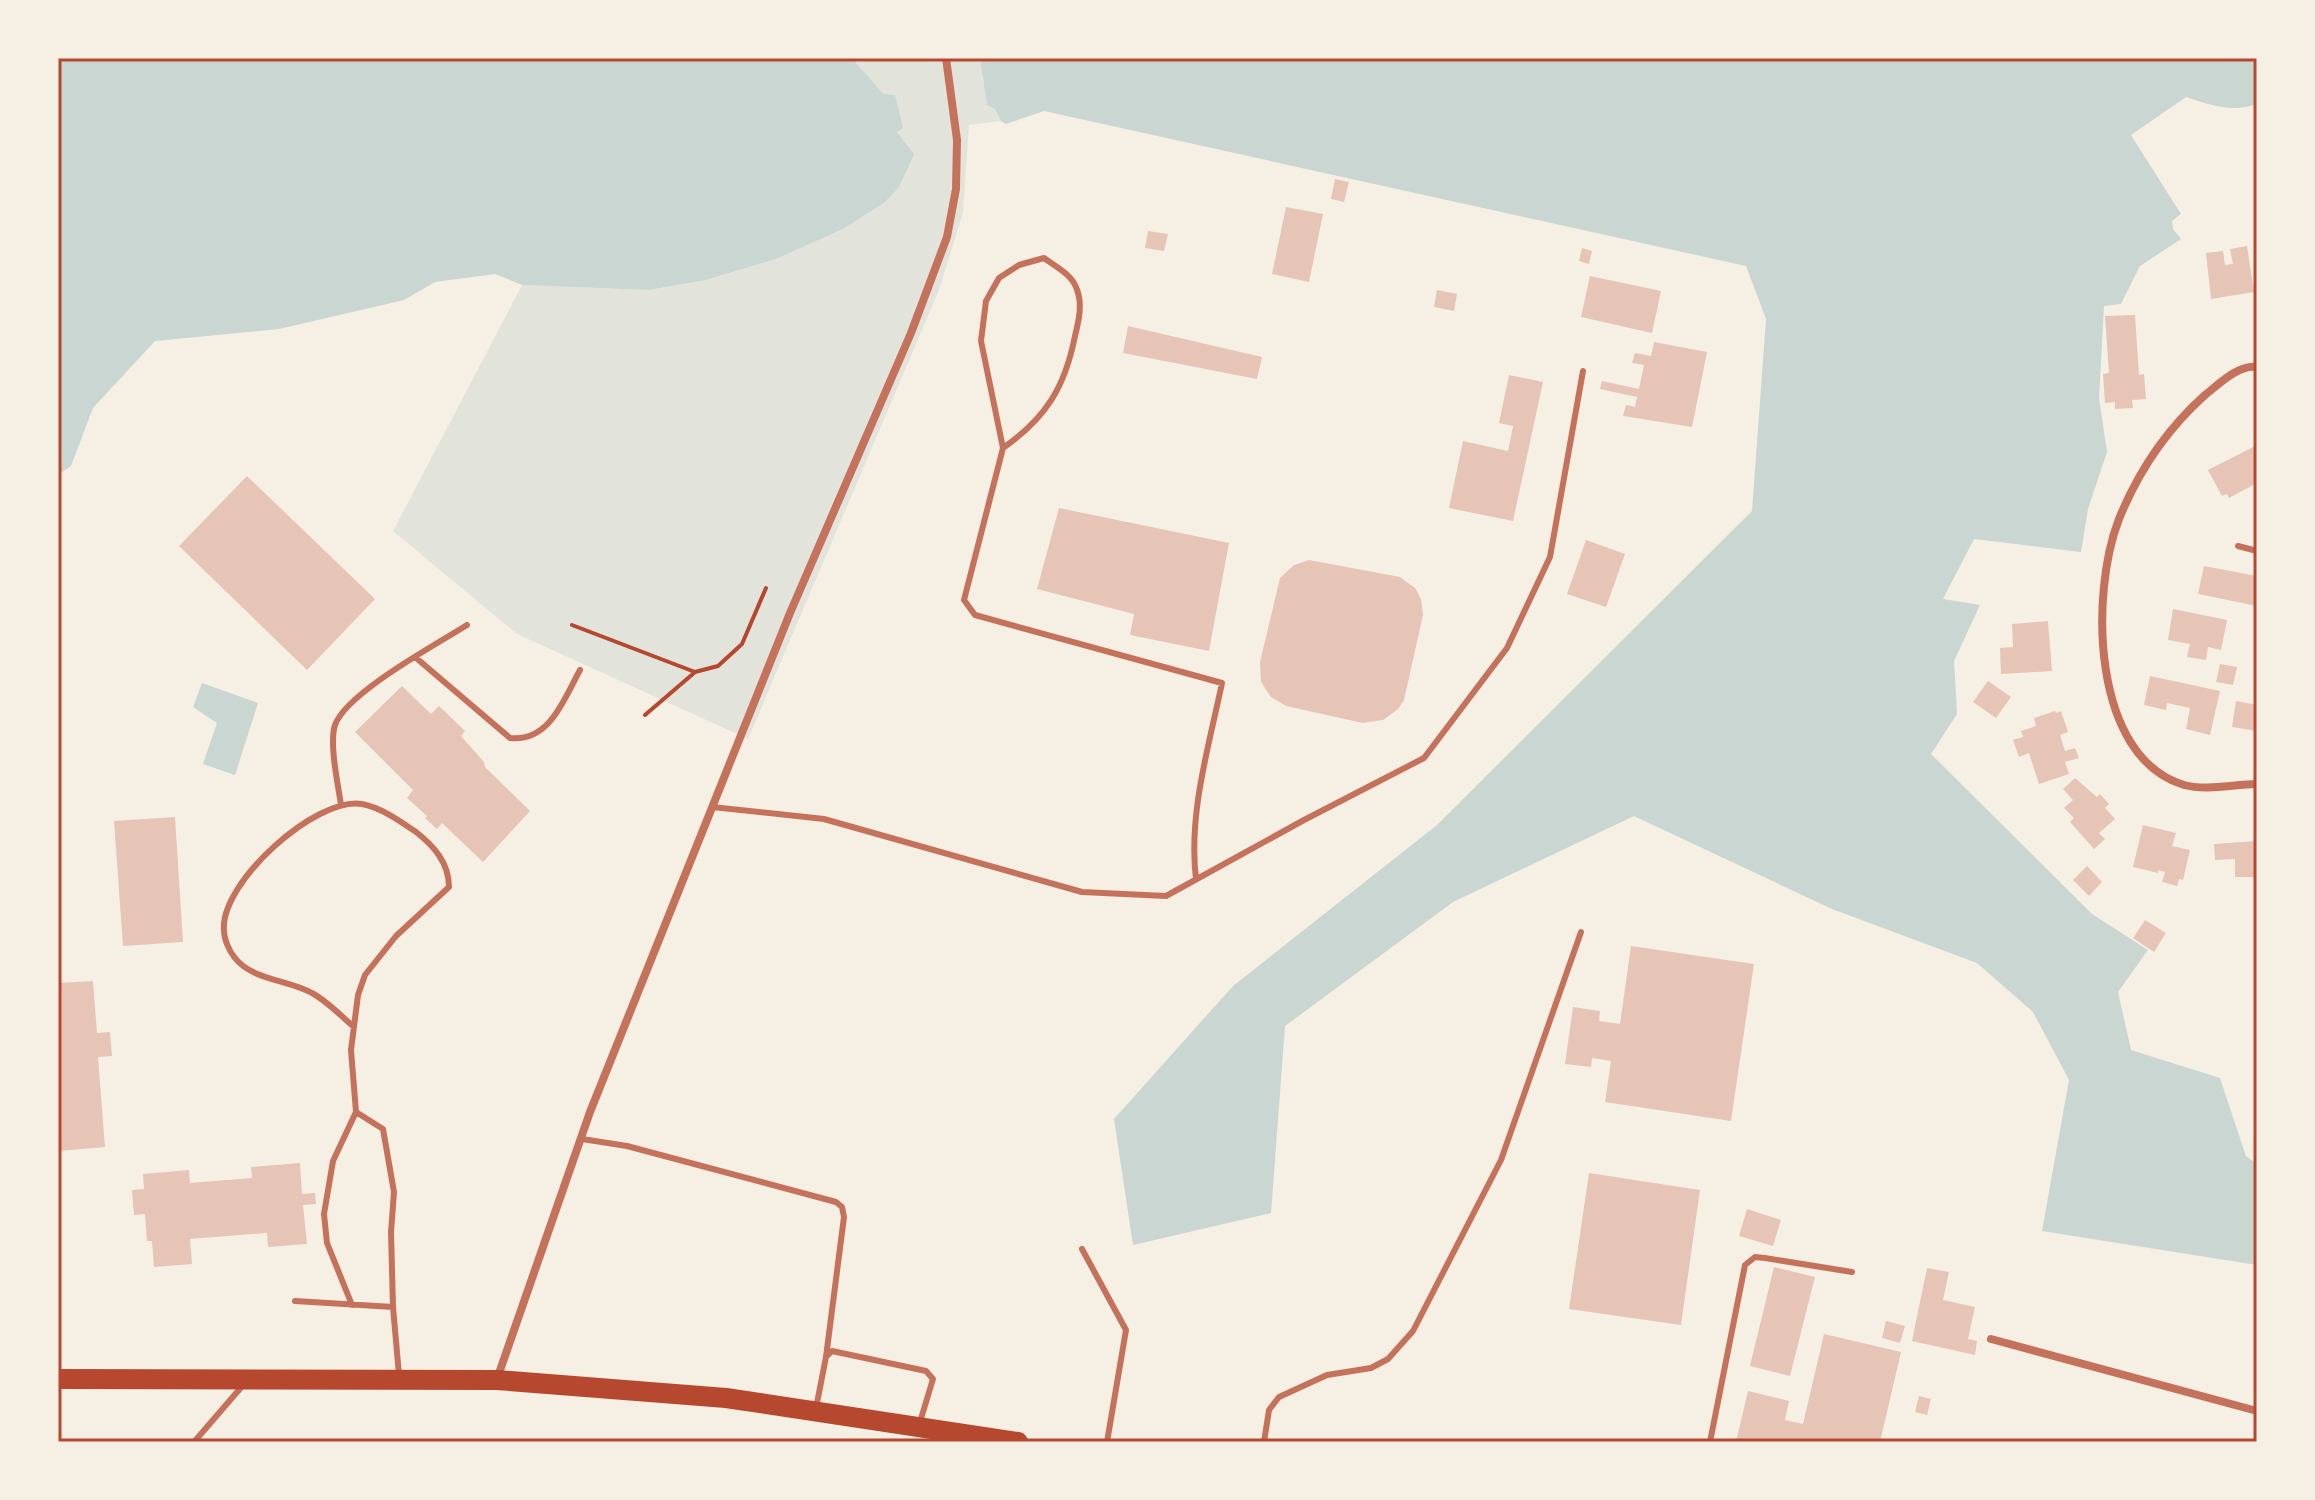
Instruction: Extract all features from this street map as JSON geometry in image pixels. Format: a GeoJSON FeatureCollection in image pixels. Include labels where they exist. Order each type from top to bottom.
{"type":"FeatureCollection","features":[{"type":"Feature","properties":{"kind":"main road"},"geometry":{"type":"LineString","coordinates":[[58,1379],[497,1380],[726,1398],[919,1426],[946,1436],[1006,1441]]}},
{"type":"Feature","properties":{"kind":"street"},"geometry":{"type":"LineString","coordinates":[[497,1380],[590,1112],[790,613],[911,333],[947,237],[956,189],[957,140],[946,58]]}},
{"type":"Feature","properties":{"kind":"street"},"geometry":{"type":"LineString","coordinates":[[2253,366],[2220,383],[2183,415],[2132,489],[2117,523],[2105,573],[2102,632],[2106,680],[2117,714],[2137,754],[2156,770],[2181,784],[2199,788],[2257,784]]}},
{"type":"Feature","properties":{"kind":"street"},"geometry":{"type":"LineString","coordinates":[[1991,1339],[2257,1411]]}},
{"type":"Feature","properties":{"kind":"lane"},"geometry":{"type":"LineString","coordinates":[[1003,448],[1020,436],[1059,392],[1069,369],[1081,310],[1076,286],[1064,271],[1044,258],[1019,265],[999,278],[986,301],[981,341],[1003,448],[964,600],[975,615],[1222,683],[1193,850],[1196,879]]}},
{"type":"Feature","properties":{"kind":"lane"},"geometry":{"type":"LineString","coordinates":[[712,807],[824,819],[1082,892],[1166,896],[1424,758],[1507,648],[1550,557],[1583,371]]}},
{"type":"Feature","properties":{"kind":"lane"},"geometry":{"type":"LineString","coordinates":[[2238,546],[2257,551]]}},
{"type":"Feature","properties":{"kind":"lane"},"geometry":{"type":"LineString","coordinates":[[341,805],[334,752],[335,725],[345,711],[383,676],[467,625]]}},
{"type":"Feature","properties":{"kind":"lane"},"geometry":{"type":"LineString","coordinates":[[415,657],[510,738],[526,740],[542,731],[556,713],[580,670]]}},
{"type":"Feature","properties":{"kind":"lane"},"geometry":{"type":"LineString","coordinates":[[352,1305],[327,1243],[324,1214],[333,1161],[356,1112],[351,1050],[354,1027],[358,995],[365,975],[396,936],[449,887],[446,864],[427,841],[394,816],[362,804],[341,805],[309,820],[277,843],[246,878],[229,905],[223,928],[235,959],[248,969],[312,993],[354,1027]]}},
{"type":"Feature","properties":{"kind":"lane"},"geometry":{"type":"LineString","coordinates":[[1264,1442],[1269,1410],[1279,1397],[1327,1375],[1371,1368],[1388,1359],[1413,1331],[1501,1160],[1581,932]]}},
{"type":"Feature","properties":{"kind":"lane"},"geometry":{"type":"LineString","coordinates":[[356,1112],[383,1129],[389,1152],[394,1192],[391,1232],[393,1307],[399,1378]]}},
{"type":"Feature","properties":{"kind":"lane"},"geometry":{"type":"LineString","coordinates":[[582,1139],[627,1146],[836,1202],[842,1207],[844,1217],[816,1411]]}},
{"type":"Feature","properties":{"kind":"lane"},"geometry":{"type":"LineString","coordinates":[[1082,1249],[1126,1330],[1107,1442]]}},
{"type":"Feature","properties":{"kind":"lane"},"geometry":{"type":"LineString","coordinates":[[1710,1442],[1745,1265],[1755,1257],[1852,1272]]}},
{"type":"Feature","properties":{"kind":"lane"},"geometry":{"type":"LineString","coordinates":[[295,1301],[393,1307]]}},
{"type":"Feature","properties":{"kind":"lane"},"geometry":{"type":"LineString","coordinates":[[826,1357],[832,1351],[926,1371],[933,1379],[919,1426]]}},
{"type":"Feature","properties":{"kind":"lane"},"geometry":{"type":"LineString","coordinates":[[194,1442],[249,1379]]}},
{"type":"Feature","properties":{"kind":"path"},"geometry":{"type":"LineString","coordinates":[[645,715],[695,672],[718,666],[742,644],[766,588]]}},
{"type":"Feature","properties":{"kind":"path"},"geometry":{"type":"LineString","coordinates":[[572,625],[695,672]]}},
{"type":"Feature","properties":{"kind":"shaded area"},"geometry":{"type":"Polygon","coordinates":[[[58,58],[852,58],[883,94],[895,95],[903,128],[897,132],[914,154],[899,187],[884,203],[843,229],[776,259],[706,280],[649,290],[522,285],[495,274],[435,282],[404,300],[279,329],[155,341],[93,408],[71,466],[58,475],[58,58]]]}},
{"type":"Feature","properties":{"kind":"shaded area"},"geometry":{"type":"Polygon","coordinates":[[[852,58],[980,58],[982,80],[1001,121],[969,125],[963,213],[939,290],[748,739],[517,634],[393,531],[522,285],[649,290],[706,280],[776,259],[843,229],[884,203],[896,132],[902,127],[898,113],[852,58]]]}},
{"type":"Feature","properties":{"kind":"shaded area"},"geometry":{"type":"Polygon","coordinates":[[[980,58],[2257,58],[2257,104],[2230,108],[2186,97],[2131,135],[2181,214],[2172,221],[2173,229],[2181,239],[2140,266],[2121,304],[2104,306],[2099,398],[2107,452],[2088,509],[2081,552],[1974,539],[1943,599],[1980,605],[1954,661],[1957,714],[1931,754],[2092,914],[2148,950],[2118,992],[2131,1050],[2220,1078],[2246,1156],[2257,1164],[2257,1265],[2042,1231],[2069,1080],[2033,1012],[1977,963],[1832,909],[1634,816],[1453,902],[1285,1026],[1271,1213],[1133,1245],[1114,1119],[1233,986],[1437,825],[1752,511],[1766,319],[1746,266],[1044,111],[1006,124],[995,109],[987,105],[980,58]]]}},
{"type":"Feature","properties":{"kind":"shaded area"},"geometry":{"type":"Polygon","coordinates":[[[202,683],[258,703],[235,775],[203,764],[217,723],[193,707],[202,683]]]}},
{"type":"Feature","properties":{"kind":"building"},"geometry":{"type":"Polygon","coordinates":[[[1335,179],[1349,182],[1344,202],[1331,199],[1335,179]]]}},
{"type":"Feature","properties":{"kind":"building"},"geometry":{"type":"Polygon","coordinates":[[[1286,207],[1323,214],[1309,282],[1272,274],[1286,207]]]}},
{"type":"Feature","properties":{"kind":"building"},"geometry":{"type":"Polygon","coordinates":[[[1148,231],[1168,234],[1164,251],[1145,248],[1148,231]]]}},
{"type":"Feature","properties":{"kind":"building"},"geometry":{"type":"Polygon","coordinates":[[[2247,246],[2254,292],[2211,299],[2206,253],[2223,251],[2225,265],[2233,264],[2230,249],[2247,246]]]}},
{"type":"Feature","properties":{"kind":"building"},"geometry":{"type":"Polygon","coordinates":[[[1582,248],[1592,251],[1589,264],[1579,261],[1582,248]]]}},
{"type":"Feature","properties":{"kind":"building"},"geometry":{"type":"Polygon","coordinates":[[[1590,276],[1661,291],[1652,333],[1581,317],[1590,276]]]}},
{"type":"Feature","properties":{"kind":"building"},"geometry":{"type":"Polygon","coordinates":[[[1437,290],[1457,294],[1454,311],[1434,307],[1437,290]]]}},
{"type":"Feature","properties":{"kind":"building"},"geometry":{"type":"Polygon","coordinates":[[[2135,315],[2139,375],[2144,374],[2146,399],[2132,400],[2133,408],[2115,409],[2115,402],[2105,403],[2103,374],[2109,373],[2105,316],[2135,315]]]}},
{"type":"Feature","properties":{"kind":"building"},"geometry":{"type":"Polygon","coordinates":[[[1128,326],[1262,357],[1257,379],[1123,353],[1128,326]]]}},
{"type":"Feature","properties":{"kind":"building"},"geometry":{"type":"Polygon","coordinates":[[[1654,342],[1707,352],[1692,427],[1623,416],[1626,405],[1635,407],[1637,397],[1600,389],[1602,381],[1639,389],[1644,365],[1632,363],[1635,353],[1651,356],[1654,342]]]}},
{"type":"Feature","properties":{"kind":"building"},"geometry":{"type":"Polygon","coordinates":[[[1509,375],[1543,382],[1513,521],[1449,508],[1463,441],[1508,451],[1513,426],[1499,423],[1509,375]]]}},
{"type":"Feature","properties":{"kind":"building"},"geometry":{"type":"Polygon","coordinates":[[[2257,445],[2257,483],[2229,498],[2227,494],[2222,496],[2208,470],[2257,445]]]}},
{"type":"Feature","properties":{"kind":"building"},"geometry":{"type":"Polygon","coordinates":[[[247,476],[375,599],[307,670],[179,546],[247,476]]]}},
{"type":"Feature","properties":{"kind":"building"},"geometry":{"type":"Polygon","coordinates":[[[1059,508],[1229,543],[1209,651],[1130,635],[1134,614],[1037,589],[1059,508]]]}},
{"type":"Feature","properties":{"kind":"building"},"geometry":{"type":"Polygon","coordinates":[[[1586,540],[1625,554],[1606,607],[1567,594],[1586,540]]]}},
{"type":"Feature","properties":{"kind":"building"},"geometry":{"type":"Polygon","coordinates":[[[1309,560],[1400,577],[1415,588],[1421,599],[1423,615],[1404,700],[1383,720],[1363,723],[1286,706],[1271,697],[1261,682],[1260,662],[1280,578],[1294,565],[1309,560]]]}},
{"type":"Feature","properties":{"kind":"building"},"geometry":{"type":"Polygon","coordinates":[[[2204,566],[2257,576],[2257,606],[2198,594],[2204,566]]]}},
{"type":"Feature","properties":{"kind":"building"},"geometry":{"type":"Polygon","coordinates":[[[2173,609],[2227,620],[2221,650],[2208,647],[2206,660],[2187,657],[2190,644],[2168,640],[2173,609]]]}},
{"type":"Feature","properties":{"kind":"building"},"geometry":{"type":"Polygon","coordinates":[[[2048,621],[2052,671],[2001,674],[2000,648],[2013,647],[2012,624],[2048,621]]]}},
{"type":"Feature","properties":{"kind":"building"},"geometry":{"type":"Polygon","coordinates":[[[2220,664],[2237,667],[2233,685],[2216,682],[2220,664]]]}},
{"type":"Feature","properties":{"kind":"building"},"geometry":{"type":"Polygon","coordinates":[[[2150,676],[2220,691],[2210,735],[2186,729],[2190,708],[2167,703],[2166,710],[2144,705],[2150,676]]]}},
{"type":"Feature","properties":{"kind":"building"},"geometry":{"type":"Polygon","coordinates":[[[1988,681],[2011,697],[1996,718],[1973,702],[1988,681]]]}},
{"type":"Feature","properties":{"kind":"building"},"geometry":{"type":"Polygon","coordinates":[[[402,686],[431,714],[439,706],[465,731],[461,736],[485,767],[530,811],[483,862],[442,823],[437,829],[425,818],[427,816],[407,798],[413,790],[355,732],[402,686]]]}},
{"type":"Feature","properties":{"kind":"building"},"geometry":{"type":"Polygon","coordinates":[[[2236,701],[2257,705],[2257,731],[2232,727],[2236,701]]]}},
{"type":"Feature","properties":{"kind":"building"},"geometry":{"type":"Polygon","coordinates":[[[2061,711],[2068,732],[2060,735],[2065,751],[2075,748],[2079,758],[2065,762],[2069,774],[2039,784],[2029,753],[2019,757],[2013,740],[2023,737],[2021,731],[2036,726],[2034,718],[2061,711]]]}},
{"type":"Feature","properties":{"kind":"building"},"geometry":{"type":"Polygon","coordinates":[[[2075,778],[2097,797],[2100,794],[2109,804],[2105,808],[2115,819],[2099,833],[2105,839],[2094,849],[2070,822],[2074,818],[2064,808],[2073,800],[2063,789],[2075,778]]]}},
{"type":"Feature","properties":{"kind":"building"},"geometry":{"type":"Polygon","coordinates":[[[175,817],[183,942],[123,946],[114,821],[175,817]]]}},
{"type":"Feature","properties":{"kind":"building"},"geometry":{"type":"Polygon","coordinates":[[[2143,825],[2176,833],[2172,846],[2190,850],[2183,880],[2179,879],[2177,886],[2162,882],[2165,872],[2133,867],[2143,825]]]}},
{"type":"Feature","properties":{"kind":"building"},"geometry":{"type":"Polygon","coordinates":[[[2257,841],[2257,877],[2235,877],[2235,859],[2215,860],[2214,844],[2257,841]]]}},
{"type":"Feature","properties":{"kind":"building"},"geometry":{"type":"Polygon","coordinates":[[[2087,866],[2102,882],[2089,896],[2073,880],[2087,866]]]}},
{"type":"Feature","properties":{"kind":"building"},"geometry":{"type":"Polygon","coordinates":[[[2145,920],[2166,933],[2154,952],[2133,938],[2145,920]]]}},
{"type":"Feature","properties":{"kind":"building"},"geometry":{"type":"Polygon","coordinates":[[[1631,946],[1754,964],[1731,1121],[1605,1102],[1611,1061],[1592,1058],[1591,1067],[1565,1064],[1573,1007],[1600,1011],[1599,1021],[1620,1024],[1631,946]]]}},
{"type":"Feature","properties":{"kind":"building"},"geometry":{"type":"Polygon","coordinates":[[[93,981],[97,1033],[110,1032],[112,1056],[98,1057],[105,1147],[58,1151],[58,983],[93,981]]]}},
{"type":"Feature","properties":{"kind":"building"},"geometry":{"type":"Polygon","coordinates":[[[300,1163],[302,1194],[315,1193],[316,1204],[303,1205],[307,1244],[268,1247],[267,1233],[190,1239],[192,1264],[154,1267],[152,1241],[147,1241],[145,1214],[134,1215],[132,1190],[144,1189],[143,1174],[189,1170],[190,1183],[252,1178],[251,1167],[300,1163]]]}},
{"type":"Feature","properties":{"kind":"building"},"geometry":{"type":"Polygon","coordinates":[[[1589,1173],[1700,1190],[1681,1325],[1569,1309],[1589,1173]]]}},
{"type":"Feature","properties":{"kind":"building"},"geometry":{"type":"Polygon","coordinates":[[[1747,1209],[1781,1220],[1773,1246],[1739,1236],[1747,1209]]]}},
{"type":"Feature","properties":{"kind":"building"},"geometry":{"type":"Polygon","coordinates":[[[1774,1267],[1815,1277],[1790,1376],[1750,1366],[1774,1267]]]}},
{"type":"Feature","properties":{"kind":"building"},"geometry":{"type":"Polygon","coordinates":[[[1927,1268],[1949,1272],[1943,1300],[1975,1307],[1968,1339],[1977,1341],[1975,1355],[1912,1341],[1927,1268]]]}},
{"type":"Feature","properties":{"kind":"building"},"geometry":{"type":"Polygon","coordinates":[[[1886,1321],[1905,1326],[1900,1343],[1882,1338],[1886,1321]]]}},
{"type":"Feature","properties":{"kind":"building"},"geometry":{"type":"Polygon","coordinates":[[[1824,1334],[1901,1352],[1880,1442],[1736,1442],[1748,1391],[1789,1401],[1785,1420],[1803,1424],[1824,1334]]]}},
{"type":"Feature","properties":{"kind":"building"},"geometry":{"type":"Polygon","coordinates":[[[1919,1396],[1931,1399],[1927,1415],[1915,1412],[1919,1396]]]}}]}
